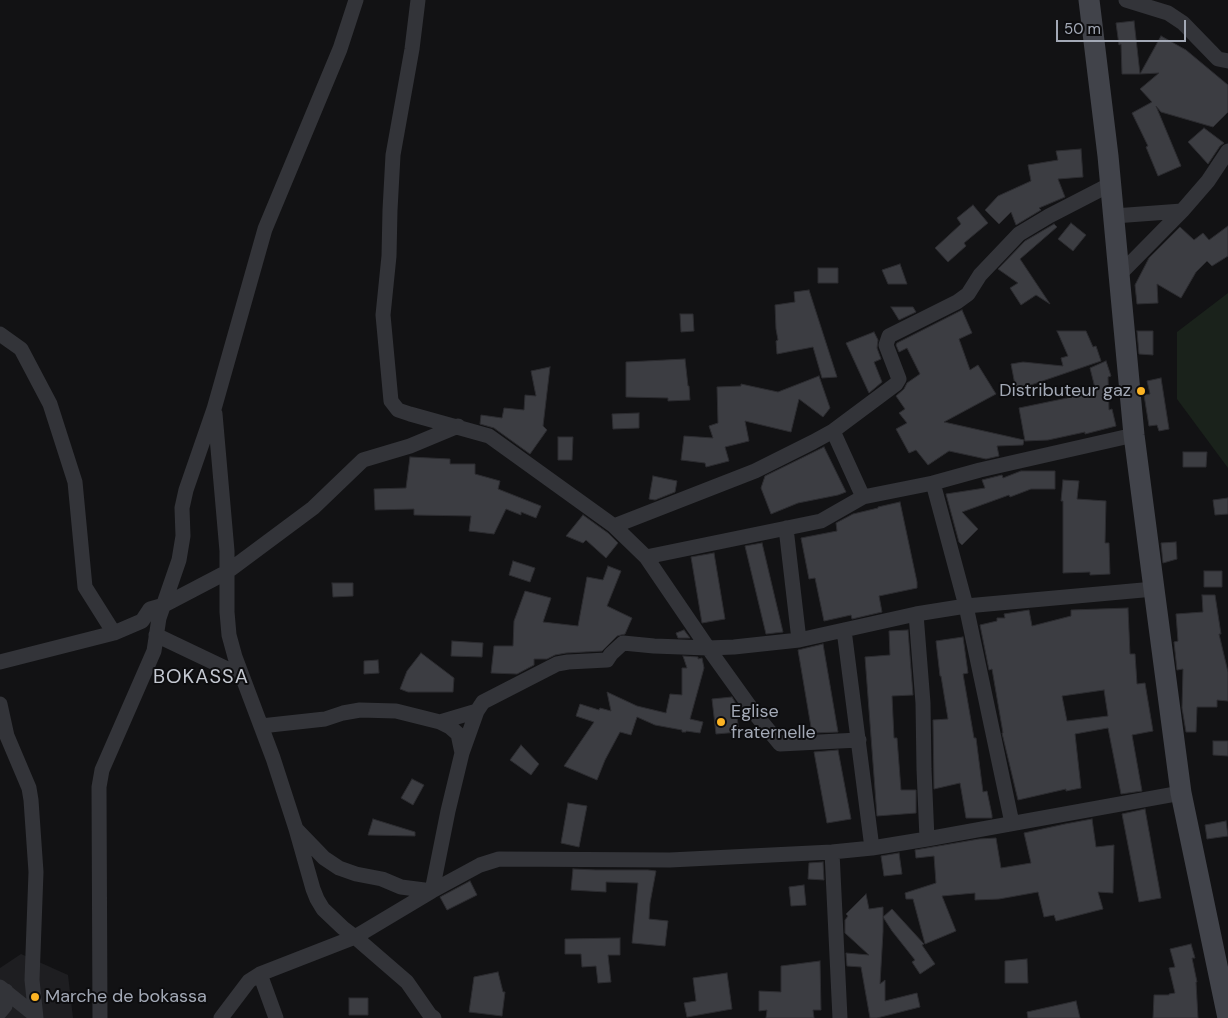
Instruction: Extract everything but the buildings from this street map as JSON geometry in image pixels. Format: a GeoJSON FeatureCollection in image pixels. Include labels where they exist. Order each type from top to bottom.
{"type":"FeatureCollection","features":[{"type":"Feature","properties":{"kind":"main road"},"geometry":{"type":"LineString","coordinates":[[1089,0],[1111,184],[1134,435],[1181,793],[1228,1018]]}},
{"type":"Feature","properties":{"kind":"street"},"geometry":{"type":"LineString","coordinates":[[100,1018],[99,787],[102,770],[154,651],[159,618],[179,560],[183,536],[182,508],[186,490],[214,409],[265,230],[340,49],[356,0]]}},
{"type":"Feature","properties":{"kind":"street"},"geometry":{"type":"LineString","coordinates":[[418,0],[412,49],[393,155],[389,256],[383,315],[391,402],[398,410],[490,436],[614,526],[646,558],[756,716],[780,744],[859,740]]}},
{"type":"Feature","properties":{"kind":"street"},"geometry":{"type":"LineString","coordinates":[[1126,0],[1168,13],[1183,23],[1218,58],[1228,61]]}},
{"type":"Feature","properties":{"kind":"street"},"geometry":{"type":"LineString","coordinates":[[1119,275],[1182,211],[1208,181],[1228,151]]}},
{"type":"Feature","properties":{"kind":"street"},"geometry":{"type":"LineString","coordinates":[[1208,181],[1228,173]]}},
{"type":"Feature","properties":{"kind":"street"},"geometry":{"type":"LineString","coordinates":[[614,526],[755,471],[833,431],[896,384],[899,379],[886,345],[889,336],[957,302],[968,294],[980,275],[1018,234],[1111,184]]}},
{"type":"Feature","properties":{"kind":"street"},"geometry":{"type":"LineString","coordinates":[[1114,216],[1182,211]]}},
{"type":"Feature","properties":{"kind":"street"},"geometry":{"type":"LineString","coordinates":[[0,334],[21,349],[50,404],[75,482],[85,587],[114,633]]}},
{"type":"Feature","properties":{"kind":"street"},"geometry":{"type":"LineString","coordinates":[[214,409],[228,551],[227,612],[229,635],[235,658],[261,726],[296,829],[313,889],[323,909],[342,928],[407,982],[434,1018]]}},
{"type":"Feature","properties":{"kind":"street"},"geometry":{"type":"LineString","coordinates":[[0,662],[114,633],[142,621],[150,609],[164,605],[227,572],[313,508],[362,460],[410,446],[458,426]]}},
{"type":"Feature","properties":{"kind":"street"},"geometry":{"type":"LineString","coordinates":[[833,431],[863,497]]}},
{"type":"Feature","properties":{"kind":"street"},"geometry":{"type":"LineString","coordinates":[[646,558],[820,521],[863,497],[933,483],[980,470],[1134,435]]}},
{"type":"Feature","properties":{"kind":"street"},"geometry":{"type":"LineString","coordinates":[[933,483],[966,606],[1012,824]]}},
{"type":"Feature","properties":{"kind":"street"},"geometry":{"type":"LineString","coordinates":[[786,528],[800,640]]}},
{"type":"Feature","properties":{"kind":"street"},"geometry":{"type":"LineString","coordinates":[[432,890],[462,753],[477,711],[483,702],[556,664],[607,660],[623,643],[708,648],[734,647],[800,640],[916,614],[966,606],[1154,590]]}},
{"type":"Feature","properties":{"kind":"street"},"geometry":{"type":"LineString","coordinates":[[916,614],[923,703],[927,839]]}},
{"type":"Feature","properties":{"kind":"street"},"geometry":{"type":"LineString","coordinates":[[844,630],[872,848]]}},
{"type":"Feature","properties":{"kind":"street"},"geometry":{"type":"LineString","coordinates":[[156,635],[242,676]]}},
{"type":"Feature","properties":{"kind":"street"},"geometry":{"type":"LineString","coordinates":[[0,704],[7,736],[30,788],[36,872],[32,980],[36,1016]]}},
{"type":"Feature","properties":{"kind":"street"},"geometry":{"type":"LineString","coordinates":[[261,726],[325,719],[360,710],[396,711],[440,722],[450,727],[458,734],[462,753]]}},
{"type":"Feature","properties":{"kind":"street"},"geometry":{"type":"LineString","coordinates":[[440,722],[477,711]]}},
{"type":"Feature","properties":{"kind":"street"},"geometry":{"type":"LineString","coordinates":[[221,1018],[249,981],[260,974],[355,937],[432,890],[480,865],[499,859],[670,860],[832,852],[927,839],[1181,793]]}},
{"type":"Feature","properties":{"kind":"street"},"geometry":{"type":"LineString","coordinates":[[296,829],[324,858],[339,868],[356,874],[382,879],[400,887],[432,890]]}},
{"type":"Feature","properties":{"kind":"street"},"geometry":{"type":"LineString","coordinates":[[832,852],[840,1018]]}},
{"type":"Feature","properties":{"kind":"street"},"geometry":{"type":"LineString","coordinates":[[260,974],[276,1018]]}},
{"type":"Feature","properties":{"kind":"street"},"geometry":{"type":"LineString","coordinates":[[3,989],[36,1016]]}},
{"type":"Feature","properties":{"kind":"street"},"geometry":{"type":"LineString","coordinates":[[0,1012],[5,1006],[3,989]]}},
{"type":"Feature","properties":{"kind":"shaded area"},"geometry":{"type":"Polygon","coordinates":[[[1228,293],[1228,468],[1177,399],[1177,332],[1228,293]]]}},
{"type":"Feature","properties":{"kind":"shaded area","name":"Marche de bokassa"},"geometry":{"type":"Polygon","coordinates":[[[21,954],[68,975],[73,1018],[0,1018],[0,968],[21,954]]]}},
{"type":"Feature","properties":{"kind":"place","name":"Distributeur gaz"},"geometry":{"type":"Point","coordinates":[1141,391]}},
{"type":"Feature","properties":{"kind":"place","name":"Eglise fraternelle"},"geometry":{"type":"Point","coordinates":[721,722]}},
{"type":"Feature","properties":{"kind":"place","name":"Marche de bokassa"},"geometry":{"type":"Point","coordinates":[35,997]}},
{"type":"Feature","properties":{"kind":"district","name":"BOKASSA"},"geometry":{"type":"Point","coordinates":[201,678]}}]}
